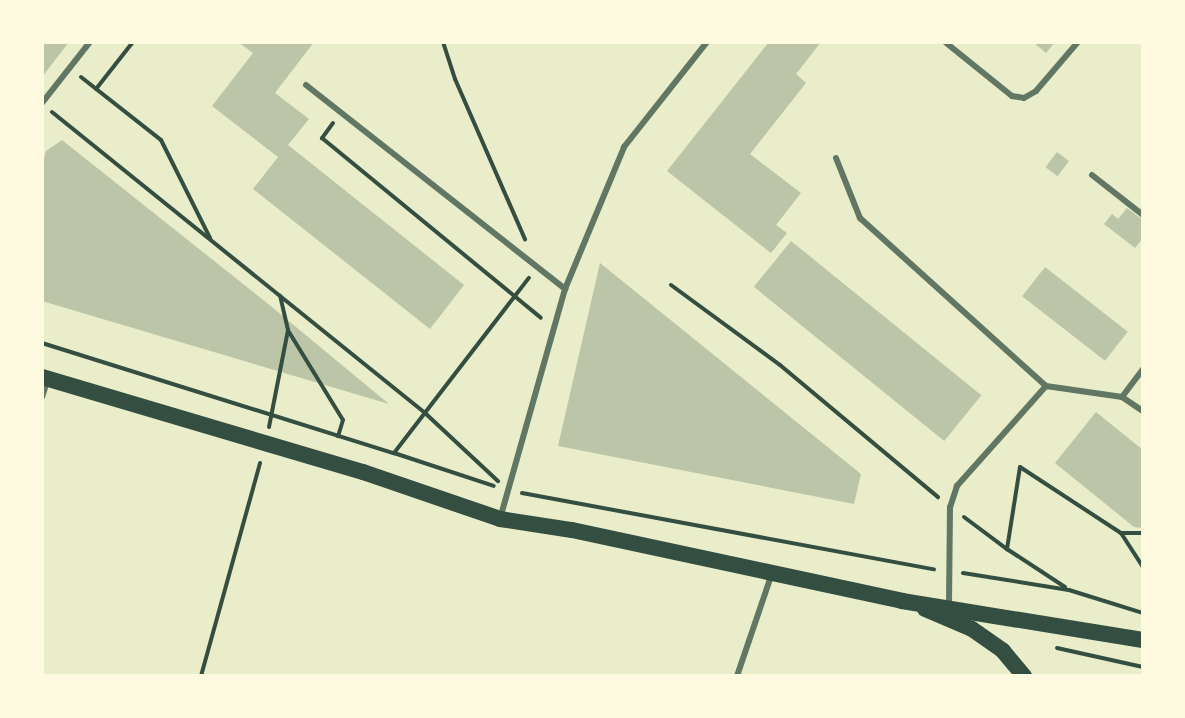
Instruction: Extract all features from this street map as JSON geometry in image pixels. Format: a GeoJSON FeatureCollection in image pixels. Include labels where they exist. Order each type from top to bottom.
{"type":"FeatureCollection","features":[{"type":"Feature","properties":{"kind":"main road"},"geometry":{"type":"LineString","coordinates":[[45,378],[266,443],[500,519],[572,530],[907,601],[1143,640]]}},
{"type":"Feature","properties":{"kind":"main road"},"geometry":{"type":"LineString","coordinates":[[907,601],[972,629],[1003,651],[1024,676]]}},
{"type":"Feature","properties":{"kind":"lane"},"geometry":{"type":"LineString","coordinates":[[42,104],[90,42]]}},
{"type":"Feature","properties":{"kind":"lane"},"geometry":{"type":"LineString","coordinates":[[500,519],[565,289],[624,147],[707,42]]}},
{"type":"Feature","properties":{"kind":"lane"},"geometry":{"type":"LineString","coordinates":[[945,42],[1012,96],[1024,98],[1036,91],[1078,42]]}},
{"type":"Feature","properties":{"kind":"lane"},"geometry":{"type":"LineString","coordinates":[[306,85],[565,289]]}},
{"type":"Feature","properties":{"kind":"lane"},"geometry":{"type":"LineString","coordinates":[[836,158],[860,218],[1046,386],[1122,397],[1143,411]]}},
{"type":"Feature","properties":{"kind":"lane"},"geometry":{"type":"LineString","coordinates":[[1092,175],[1143,215]]}},
{"type":"Feature","properties":{"kind":"lane"},"geometry":{"type":"LineString","coordinates":[[1122,397],[1143,369]]}},
{"type":"Feature","properties":{"kind":"lane"},"geometry":{"type":"LineString","coordinates":[[42,397],[45,378]]}},
{"type":"Feature","properties":{"kind":"lane"},"geometry":{"type":"LineString","coordinates":[[949,606],[950,507],[957,486],[1046,386]]}},
{"type":"Feature","properties":{"kind":"lane"},"geometry":{"type":"LineString","coordinates":[[737,676],[772,573]]}},
{"type":"Feature","properties":{"kind":"path"},"geometry":{"type":"LineString","coordinates":[[96,89],[133,42]]}},
{"type":"Feature","properties":{"kind":"path"},"geometry":{"type":"LineString","coordinates":[[394,453],[537,269],[455,79],[443,42]]}},
{"type":"Feature","properties":{"kind":"path"},"geometry":{"type":"LineString","coordinates":[[69,68],[161,140],[211,240]]}},
{"type":"Feature","properties":{"kind":"path"},"geometry":{"type":"LineString","coordinates":[[42,104],[425,413],[508,491]]}},
{"type":"Feature","properties":{"kind":"path"},"geometry":{"type":"LineString","coordinates":[[341,113],[322,138],[553,327]]}},
{"type":"Feature","properties":{"kind":"path"},"geometry":{"type":"LineString","coordinates":[[671,285],[780,365],[950,507],[1069,590]]}},
{"type":"Feature","properties":{"kind":"path"},"geometry":{"type":"LineString","coordinates":[[280,296],[288,330],[343,420],[338,436]]}},
{"type":"Feature","properties":{"kind":"path"},"geometry":{"type":"LineString","coordinates":[[201,676],[266,443],[288,330]]}},
{"type":"Feature","properties":{"kind":"path"},"geometry":{"type":"LineString","coordinates":[[42,343],[508,491],[1069,590],[1143,613]]}},
{"type":"Feature","properties":{"kind":"path"},"geometry":{"type":"LineString","coordinates":[[1007,549],[1020,467],[1121,533],[1143,567]]}},
{"type":"Feature","properties":{"kind":"path"},"geometry":{"type":"LineString","coordinates":[[1121,533],[1143,533]]}},
{"type":"Feature","properties":{"kind":"building"},"geometry":{"type":"Polygon","coordinates":[[[42,42],[69,42],[42,77],[42,42]]]}},
{"type":"Feature","properties":{"kind":"building"},"geometry":{"type":"Polygon","coordinates":[[[238,42],[314,42],[275,93],[309,119],[288,145],[464,285],[430,329],[253,189],[278,157],[212,106],[253,53],[238,42]]]}},
{"type":"Feature","properties":{"kind":"building"},"geometry":{"type":"Polygon","coordinates":[[[769,42],[821,42],[796,74],[806,83],[750,154],[801,193],[776,225],[787,233],[771,253],[667,171],[769,42]]]}},
{"type":"Feature","properties":{"kind":"building"},"geometry":{"type":"Polygon","coordinates":[[[1033,42],[1055,42],[1046,53],[1033,42]]]}},
{"type":"Feature","properties":{"kind":"building"},"geometry":{"type":"Polygon","coordinates":[[[62,140],[389,404],[42,301],[42,166],[46,151],[62,140]]]}},
{"type":"Feature","properties":{"kind":"building"},"geometry":{"type":"Polygon","coordinates":[[[1057,152],[1069,161],[1058,176],[1046,167],[1057,152]]]}},
{"type":"Feature","properties":{"kind":"building"},"geometry":{"type":"Polygon","coordinates":[[[1127,208],[1143,220],[1143,238],[1135,248],[1104,224],[1112,214],[1118,219],[1127,208]]]}},
{"type":"Feature","properties":{"kind":"building"},"geometry":{"type":"Polygon","coordinates":[[[791,241],[981,395],[944,441],[754,287],[791,241]]]}},
{"type":"Feature","properties":{"kind":"building"},"geometry":{"type":"Polygon","coordinates":[[[600,263],[861,474],[854,504],[558,446],[600,263]]]}},
{"type":"Feature","properties":{"kind":"building"},"geometry":{"type":"Polygon","coordinates":[[[1045,267],[1128,332],[1105,361],[1022,296],[1045,267]]]}},
{"type":"Feature","properties":{"kind":"building"},"geometry":{"type":"Polygon","coordinates":[[[1096,412],[1143,450],[1143,528],[1134,527],[1055,463],[1096,412]]]}}]}
